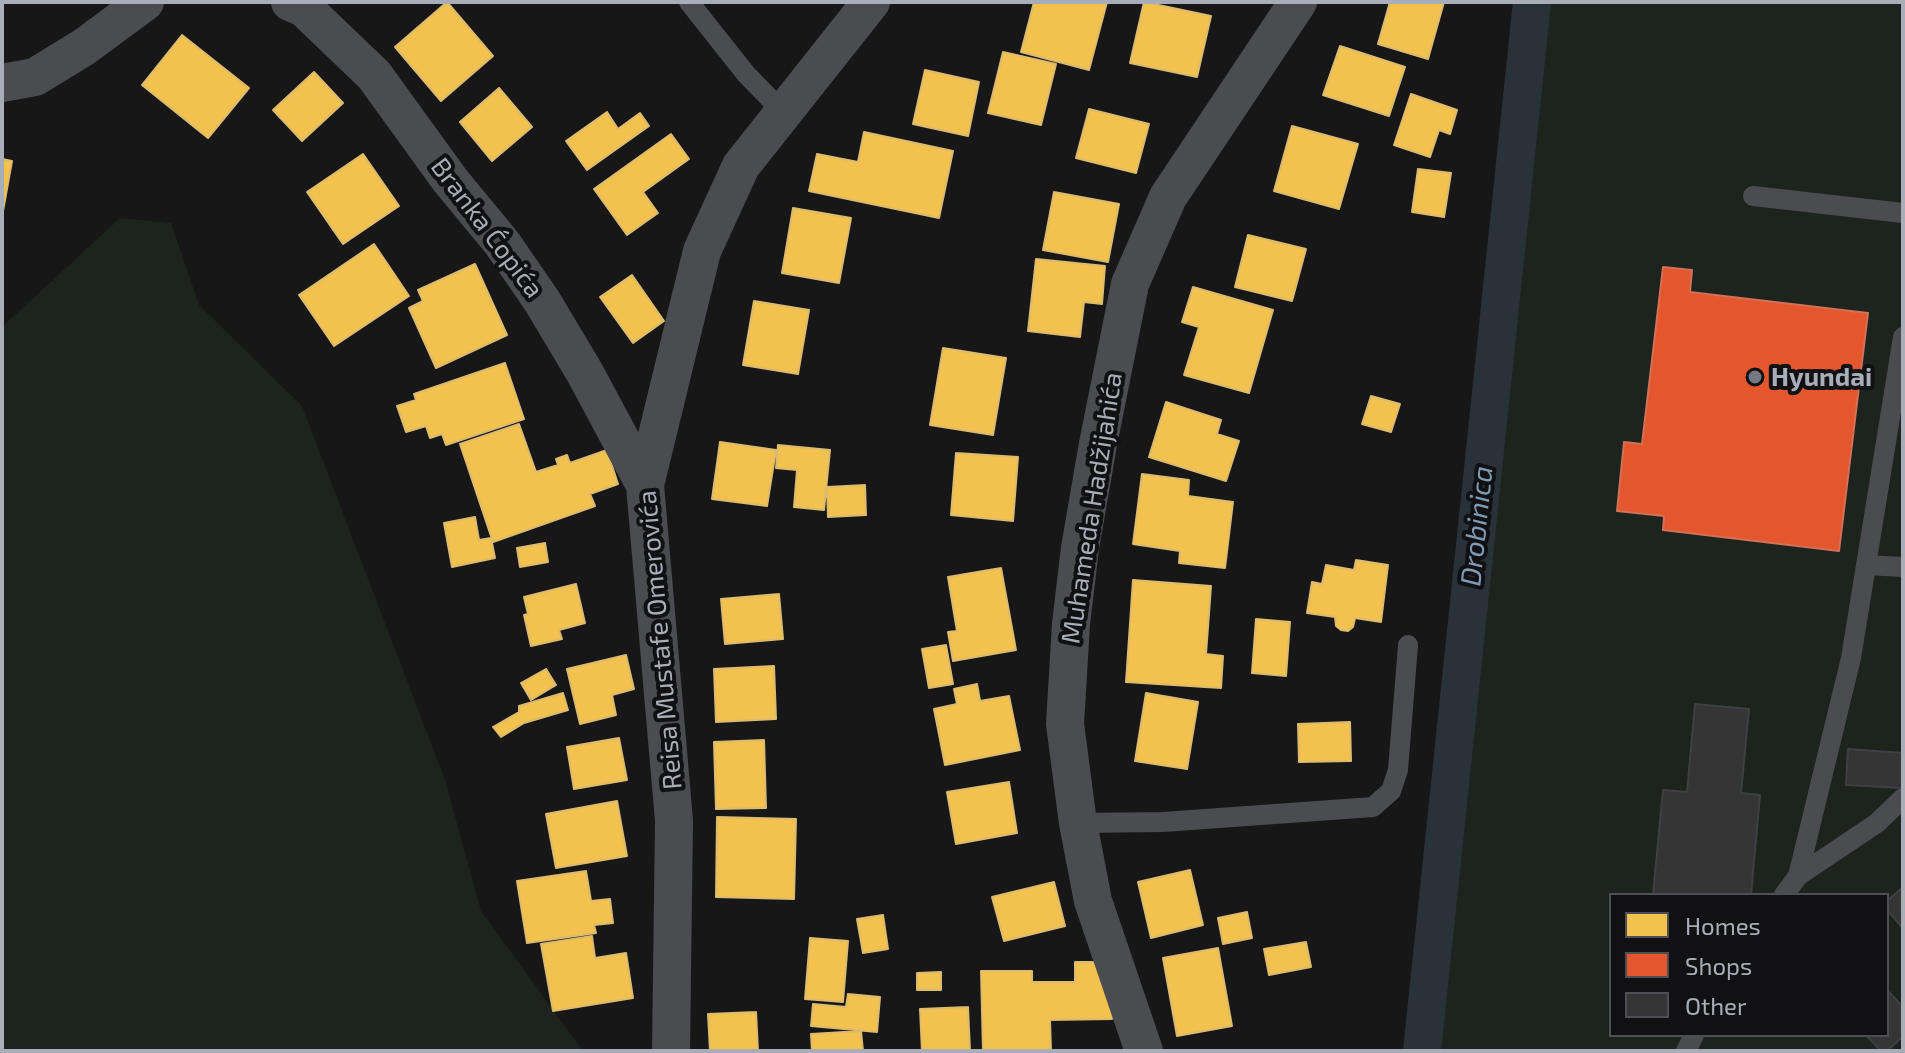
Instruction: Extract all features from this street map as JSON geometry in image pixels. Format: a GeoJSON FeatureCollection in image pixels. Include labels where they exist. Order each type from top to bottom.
{"type":"FeatureCollection","features":[{"type":"Feature","properties":{"kind":"street"},"geometry":{"type":"LineString","coordinates":[[2,83],[35,77],[84,47],[145,2]]}},
{"type":"Feature","properties":{"kind":"street","name":"Branka Ćopića"},"geometry":{"type":"LineString","coordinates":[[290,2],[304,8],[374,75],[450,180],[502,243],[578,361],[645,485]]}},
{"type":"Feature","properties":{"kind":"street","name":"Reisa Mustafe Omerovića"},"geometry":{"type":"LineString","coordinates":[[671,1051],[674,821],[645,485],[702,251],[741,166],[871,2]]}},
{"type":"Feature","properties":{"kind":"street","name":"Muhameda Hadžijahića"},"geometry":{"type":"LineString","coordinates":[[1144,1051],[1093,901],[1078,823],[1065,724],[1071,624],[1080,548],[1130,284],[1168,197],[1298,2]]}},
{"type":"Feature","properties":{"kind":"lane"},"geometry":{"type":"LineString","coordinates":[[689,2],[746,74],[784,113]]}},
{"type":"Feature","properties":{"kind":"lane"},"geometry":{"type":"LineString","coordinates":[[1753,196],[1903,213]]}},
{"type":"Feature","properties":{"kind":"lane"},"geometry":{"type":"LineString","coordinates":[[1798,876],[1851,658],[1903,337]]}},
{"type":"Feature","properties":{"kind":"lane"},"geometry":{"type":"LineString","coordinates":[[1866,565],[1903,567]]}},
{"type":"Feature","properties":{"kind":"lane"},"geometry":{"type":"LineString","coordinates":[[1078,823],[1178,821],[1373,807],[1391,791],[1398,770],[1408,645]]}},
{"type":"Feature","properties":{"kind":"lane"},"geometry":{"type":"LineString","coordinates":[[1785,893],[1798,876],[1877,823],[1903,798]]}},
{"type":"Feature","properties":{"kind":"shaded area"},"geometry":{"type":"Polygon","coordinates":[[[1532,2],[1903,2],[1903,1051],[1422,1051],[1532,2]]]}},
{"type":"Feature","properties":{"kind":"shaded area"},"geometry":{"type":"Polygon","coordinates":[[[120,218],[171,223],[199,305],[302,406],[445,780],[481,911],[583,1051],[2,1051],[2,327],[120,218]]]}},
{"type":"Feature","properties":{"kind":"building: Homes"},"geometry":{"type":"Polygon","coordinates":[[[447,2],[493,56],[441,101],[395,47],[447,2]]]}},
{"type":"Feature","properties":{"kind":"building: Homes"},"geometry":{"type":"Polygon","coordinates":[[[1034,2],[1107,2],[1089,70],[1021,52],[1034,2]]]}},
{"type":"Feature","properties":{"kind":"building: Homes"},"geometry":{"type":"Polygon","coordinates":[[[1144,2],[1211,16],[1197,77],[1130,63],[1144,2]]]}},
{"type":"Feature","properties":{"kind":"building: Homes"},"geometry":{"type":"Polygon","coordinates":[[[1390,2],[1444,2],[1428,59],[1378,44],[1390,2]]]}},
{"type":"Feature","properties":{"kind":"building: Homes"},"geometry":{"type":"Polygon","coordinates":[[[182,35],[249,88],[208,138],[142,85],[182,35]]]}},
{"type":"Feature","properties":{"kind":"building: Homes"},"geometry":{"type":"Polygon","coordinates":[[[1340,46],[1405,67],[1389,116],[1323,95],[1340,46]]]}},
{"type":"Feature","properties":{"kind":"building: Homes"},"geometry":{"type":"Polygon","coordinates":[[[1003,52],[1056,64],[1041,125],[988,113],[1003,52]]]}},
{"type":"Feature","properties":{"kind":"building: Homes"},"geometry":{"type":"Polygon","coordinates":[[[925,70],[979,82],[968,136],[913,124],[925,70]]]}},
{"type":"Feature","properties":{"kind":"building: Homes"},"geometry":{"type":"Polygon","coordinates":[[[314,72],[343,103],[302,141],[273,110],[314,72]]]}},
{"type":"Feature","properties":{"kind":"building: Homes"},"geometry":{"type":"Polygon","coordinates":[[[499,88],[532,127],[492,161],[460,122],[499,88]]]}},
{"type":"Feature","properties":{"kind":"building: Homes"},"geometry":{"type":"Polygon","coordinates":[[[1411,94],[1457,110],[1450,134],[1439,130],[1430,157],[1394,145],[1411,94]]]}},
{"type":"Feature","properties":{"kind":"building: Homes"},"geometry":{"type":"Polygon","coordinates":[[[1089,109],[1149,124],[1136,173],[1076,158],[1089,109]]]}},
{"type":"Feature","properties":{"kind":"building: Homes"},"geometry":{"type":"Polygon","coordinates":[[[607,112],[618,129],[640,113],[649,126],[587,170],[566,141],[607,112]]]}},
{"type":"Feature","properties":{"kind":"building: Homes"},"geometry":{"type":"Polygon","coordinates":[[[1292,126],[1358,144],[1339,209],[1274,191],[1292,126]]]}},
{"type":"Feature","properties":{"kind":"building: Homes"},"geometry":{"type":"Polygon","coordinates":[[[864,132],[953,151],[939,218],[809,191],[817,154],[858,162],[864,132]]]}},
{"type":"Feature","properties":{"kind":"building: Homes"},"geometry":{"type":"Polygon","coordinates":[[[671,134],[689,159],[643,192],[658,213],[627,235],[594,189],[671,134]]]}},
{"type":"Feature","properties":{"kind":"building: Homes"},"geometry":{"type":"Polygon","coordinates":[[[363,154],[399,206],[343,244],[307,192],[363,154]]]}},
{"type":"Feature","properties":{"kind":"building: Homes"},"geometry":{"type":"Polygon","coordinates":[[[2,159],[12,161],[3,211],[2,211],[2,159]]]}},
{"type":"Feature","properties":{"kind":"building: Homes"},"geometry":{"type":"Polygon","coordinates":[[[1418,169],[1451,173],[1444,217],[1412,212],[1418,169]]]}},
{"type":"Feature","properties":{"kind":"building: Homes"},"geometry":{"type":"Polygon","coordinates":[[[1054,192],[1119,204],[1108,262],[1043,250],[1054,192]]]}},
{"type":"Feature","properties":{"kind":"building: Homes"},"geometry":{"type":"Polygon","coordinates":[[[793,208],[851,218],[839,283],[782,273],[793,208]]]}},
{"type":"Feature","properties":{"kind":"building: Homes"},"geometry":{"type":"Polygon","coordinates":[[[1248,235],[1306,249],[1292,301],[1235,287],[1248,235]]]}},
{"type":"Feature","properties":{"kind":"building: Homes"},"geometry":{"type":"Polygon","coordinates":[[[374,244],[409,296],[334,346],[299,295],[374,244]]]}},
{"type":"Feature","properties":{"kind":"building: Homes"},"geometry":{"type":"Polygon","coordinates":[[[1036,259],[1105,266],[1102,304],[1084,302],[1080,337],[1028,331],[1036,259]]]}},
{"type":"Feature","properties":{"kind":"building: Homes"},"geometry":{"type":"Polygon","coordinates":[[[475,264],[507,335],[436,368],[409,308],[423,301],[418,290],[475,264]]]}},
{"type":"Feature","properties":{"kind":"building: Homes"},"geometry":{"type":"Polygon","coordinates":[[[632,275],[664,321],[633,343],[600,297],[632,275]]]}},
{"type":"Feature","properties":{"kind":"building: Homes"},"geometry":{"type":"Polygon","coordinates":[[[1193,287],[1273,310],[1249,393],[1184,375],[1199,327],[1182,322],[1193,287]]]}},
{"type":"Feature","properties":{"kind":"building: Homes"},"geometry":{"type":"Polygon","coordinates":[[[754,301],[809,310],[798,374],[743,365],[754,301]]]}},
{"type":"Feature","properties":{"kind":"building: Homes"},"geometry":{"type":"Polygon","coordinates":[[[943,348],[1006,358],[993,435],[930,425],[943,348]]]}},
{"type":"Feature","properties":{"kind":"building: Homes"},"geometry":{"type":"Polygon","coordinates":[[[505,363],[524,419],[446,445],[442,434],[430,438],[426,426],[406,432],[397,406],[416,400],[414,394],[505,363]]]}},
{"type":"Feature","properties":{"kind":"building: Homes"},"geometry":{"type":"Polygon","coordinates":[[[1371,396],[1400,404],[1391,432],[1362,424],[1371,396]]]}},
{"type":"Feature","properties":{"kind":"building: Homes"},"geometry":{"type":"Polygon","coordinates":[[[1166,402],[1221,420],[1217,434],[1239,441],[1226,481],[1149,457],[1166,402]]]}},
{"type":"Feature","properties":{"kind":"building: Homes"},"geometry":{"type":"Polygon","coordinates":[[[519,424],[536,472],[558,465],[556,459],[567,455],[570,463],[607,450],[618,484],[590,494],[595,506],[493,542],[460,444],[519,424]]]}},
{"type":"Feature","properties":{"kind":"building: Homes"},"geometry":{"type":"Polygon","coordinates":[[[720,442],[776,450],[767,506],[712,499],[720,442]]]}},
{"type":"Feature","properties":{"kind":"building: Homes"},"geometry":{"type":"Polygon","coordinates":[[[778,445],[830,450],[824,510],[794,507],[797,470],[776,468],[778,445]]]}},
{"type":"Feature","properties":{"kind":"building: Homes"},"geometry":{"type":"Polygon","coordinates":[[[956,453],[1018,457],[1013,521],[951,515],[956,453]]]}},
{"type":"Feature","properties":{"kind":"building: Homes"},"geometry":{"type":"Polygon","coordinates":[[[1142,474],[1189,480],[1188,496],[1233,502],[1225,568],[1179,563],[1180,551],[1133,544],[1142,474]]]}},
{"type":"Feature","properties":{"kind":"building: Homes"},"geometry":{"type":"Polygon","coordinates":[[[865,485],[866,515],[828,517],[827,487],[865,485]]]}},
{"type":"Feature","properties":{"kind":"building: Homes"},"geometry":{"type":"Polygon","coordinates":[[[475,517],[479,540],[491,538],[495,558],[452,567],[444,523],[475,517]]]}},
{"type":"Feature","properties":{"kind":"building: Homes"},"geometry":{"type":"Polygon","coordinates":[[[545,543],[548,562],[520,567],[517,548],[545,543]]]}},
{"type":"Feature","properties":{"kind":"building: Homes"},"geometry":{"type":"Polygon","coordinates":[[[1356,560],[1388,565],[1381,622],[1355,618],[1353,627],[1348,631],[1336,626],[1335,617],[1307,613],[1312,582],[1322,584],[1326,565],[1354,570],[1356,560]]]}},
{"type":"Feature","properties":{"kind":"building: Homes"},"geometry":{"type":"Polygon","coordinates":[[[1001,568],[1016,650],[953,661],[948,632],[957,631],[948,577],[1001,568]]]}},
{"type":"Feature","properties":{"kind":"building: Homes"},"geometry":{"type":"Polygon","coordinates":[[[1133,580],[1211,586],[1206,654],[1223,656],[1221,688],[1126,682],[1133,580]]]}},
{"type":"Feature","properties":{"kind":"building: Homes"},"geometry":{"type":"Polygon","coordinates":[[[576,584],[585,623],[559,630],[562,639],[531,646],[524,615],[528,614],[524,597],[576,584]]]}},
{"type":"Feature","properties":{"kind":"building: Homes"},"geometry":{"type":"Polygon","coordinates":[[[779,594],[783,639],[725,644],[721,599],[779,594]]]}},
{"type":"Feature","properties":{"kind":"building: Homes"},"geometry":{"type":"Polygon","coordinates":[[[1256,619],[1290,622],[1286,676],[1252,673],[1256,619]]]}},
{"type":"Feature","properties":{"kind":"building: Homes"},"geometry":{"type":"Polygon","coordinates":[[[946,645],[953,684],[929,688],[922,649],[946,645]]]}},
{"type":"Feature","properties":{"kind":"building: Homes"},"geometry":{"type":"Polygon","coordinates":[[[626,655],[634,689],[612,695],[616,715],[580,724],[567,669],[626,655]]]}},
{"type":"Feature","properties":{"kind":"building: Homes"},"geometry":{"type":"Polygon","coordinates":[[[774,666],[776,719],[716,722],[714,669],[774,666]]]}},
{"type":"Feature","properties":{"kind":"building: Homes"},"geometry":{"type":"Polygon","coordinates":[[[546,669],[556,685],[531,700],[521,683],[546,669]]]}},
{"type":"Feature","properties":{"kind":"building: Homes"},"geometry":{"type":"Polygon","coordinates":[[[977,684],[980,701],[1009,696],[1020,750],[945,765],[934,709],[957,704],[954,689],[977,684]]]}},
{"type":"Feature","properties":{"kind":"building: Homes"},"geometry":{"type":"Polygon","coordinates":[[[563,693],[568,710],[524,723],[501,737],[493,727],[519,712],[519,706],[563,693]]]}},
{"type":"Feature","properties":{"kind":"building: Homes"},"geometry":{"type":"Polygon","coordinates":[[[1146,693],[1198,702],[1187,769],[1135,761],[1146,693]]]}},
{"type":"Feature","properties":{"kind":"building: Homes"},"geometry":{"type":"Polygon","coordinates":[[[1350,722],[1351,761],[1299,762],[1298,724],[1350,722]]]}},
{"type":"Feature","properties":{"kind":"building: Homes"},"geometry":{"type":"Polygon","coordinates":[[[619,738],[627,780],[574,789],[567,747],[619,738]]]}},
{"type":"Feature","properties":{"kind":"building: Homes"},"geometry":{"type":"Polygon","coordinates":[[[764,740],[766,808],[716,809],[714,742],[764,740]]]}},
{"type":"Feature","properties":{"kind":"building: Homes"},"geometry":{"type":"Polygon","coordinates":[[[1009,782],[1017,833],[956,844],[947,792],[1009,782]]]}},
{"type":"Feature","properties":{"kind":"building: Homes"},"geometry":{"type":"Polygon","coordinates":[[[617,801],[627,856],[556,868],[546,814],[617,801]]]}},
{"type":"Feature","properties":{"kind":"building: Homes"},"geometry":{"type":"Polygon","coordinates":[[[717,817],[796,819],[794,899],[716,897],[717,817]]]}},
{"type":"Feature","properties":{"kind":"building: Homes"},"geometry":{"type":"Polygon","coordinates":[[[1190,870],[1203,925],[1151,938],[1138,882],[1190,870]]]}},
{"type":"Feature","properties":{"kind":"building: Homes"},"geometry":{"type":"Polygon","coordinates":[[[586,871],[591,901],[610,899],[613,923],[594,925],[596,933],[527,943],[517,881],[586,871]]]}},
{"type":"Feature","properties":{"kind":"building: Homes"},"geometry":{"type":"Polygon","coordinates":[[[1054,882],[1065,926],[1004,941],[992,897],[1054,882]]]}},
{"type":"Feature","properties":{"kind":"building: Homes"},"geometry":{"type":"Polygon","coordinates":[[[1247,912],[1252,938],[1223,944],[1218,918],[1247,912]]]}},
{"type":"Feature","properties":{"kind":"building: Homes"},"geometry":{"type":"Polygon","coordinates":[[[883,915],[888,949],[863,953],[857,919],[883,915]]]}},
{"type":"Feature","properties":{"kind":"building: Homes"},"geometry":{"type":"Polygon","coordinates":[[[592,936],[595,958],[626,953],[633,998],[553,1011],[541,944],[592,936]]]}},
{"type":"Feature","properties":{"kind":"building: Homes"},"geometry":{"type":"Polygon","coordinates":[[[810,938],[848,941],[843,1002],[805,999],[810,938]]]}},
{"type":"Feature","properties":{"kind":"building: Homes"},"geometry":{"type":"Polygon","coordinates":[[[1306,942],[1311,967],[1269,975],[1264,949],[1306,942]]]}},
{"type":"Feature","properties":{"kind":"building: Homes"},"geometry":{"type":"Polygon","coordinates":[[[1218,948],[1232,1026],[1177,1036],[1163,958],[1218,948]]]}},
{"type":"Feature","properties":{"kind":"building: Homes"},"geometry":{"type":"Polygon","coordinates":[[[1075,962],[1110,962],[1112,1019],[1050,1020],[1051,1051],[983,1051],[981,971],[1032,971],[1032,982],[1075,982],[1075,962]]]}},
{"type":"Feature","properties":{"kind":"building: Homes"},"geometry":{"type":"Polygon","coordinates":[[[941,972],[941,990],[917,990],[917,973],[941,972]]]}},
{"type":"Feature","properties":{"kind":"building: Homes"},"geometry":{"type":"Polygon","coordinates":[[[848,994],[880,997],[877,1032],[811,1026],[813,1004],[846,1007],[848,994]]]}},
{"type":"Feature","properties":{"kind":"building: Homes"},"geometry":{"type":"Polygon","coordinates":[[[968,1007],[970,1051],[922,1051],[920,1009],[968,1007]]]}},
{"type":"Feature","properties":{"kind":"building: Homes"},"geometry":{"type":"Polygon","coordinates":[[[756,1012],[758,1051],[710,1051],[708,1014],[756,1012]]]}},
{"type":"Feature","properties":{"kind":"building: Homes"},"geometry":{"type":"Polygon","coordinates":[[[861,1031],[863,1051],[812,1051],[811,1034],[861,1031]]]}},
{"type":"Feature","properties":{"kind":"building: Shops","name":"Hyundai"},"geometry":{"type":"Polygon","coordinates":[[[1663,267],[1692,270],[1690,292],[1868,313],[1839,551],[1663,530],[1664,516],[1617,511],[1624,442],[1642,444],[1663,267]]]}},
{"type":"Feature","properties":{"kind":"building: Other"},"geometry":{"type":"Polygon","coordinates":[[[1695,704],[1749,709],[1741,793],[1760,795],[1751,893],[1653,893],[1663,790],[1687,792],[1695,704]]]}},
{"type":"Feature","properties":{"kind":"building: Other"},"geometry":{"type":"Polygon","coordinates":[[[1848,749],[1903,753],[1902,788],[1846,785],[1848,749]]]}},
{"type":"Feature","properties":{"kind":"building: Other"},"geometry":{"type":"Polygon","coordinates":[[[1903,887],[1903,928],[1889,912],[1889,899],[1903,887]]]}},
{"type":"Feature","properties":{"kind":"building: Other"},"geometry":{"type":"Polygon","coordinates":[[[1889,992],[1903,1007],[1903,1036],[1887,1051],[1881,1051],[1868,1037],[1889,1037],[1889,992]]]}},
{"type":"Feature","properties":{"kind":"waterway","name":"Drobinica"},"geometry":{"type":"LineString","coordinates":[[1422,1051],[1532,2]]}},
{"type":"Feature","properties":{"kind":"place","name":"Hyundai"},"geometry":{"type":"Point","coordinates":[1755,377]}}]}
